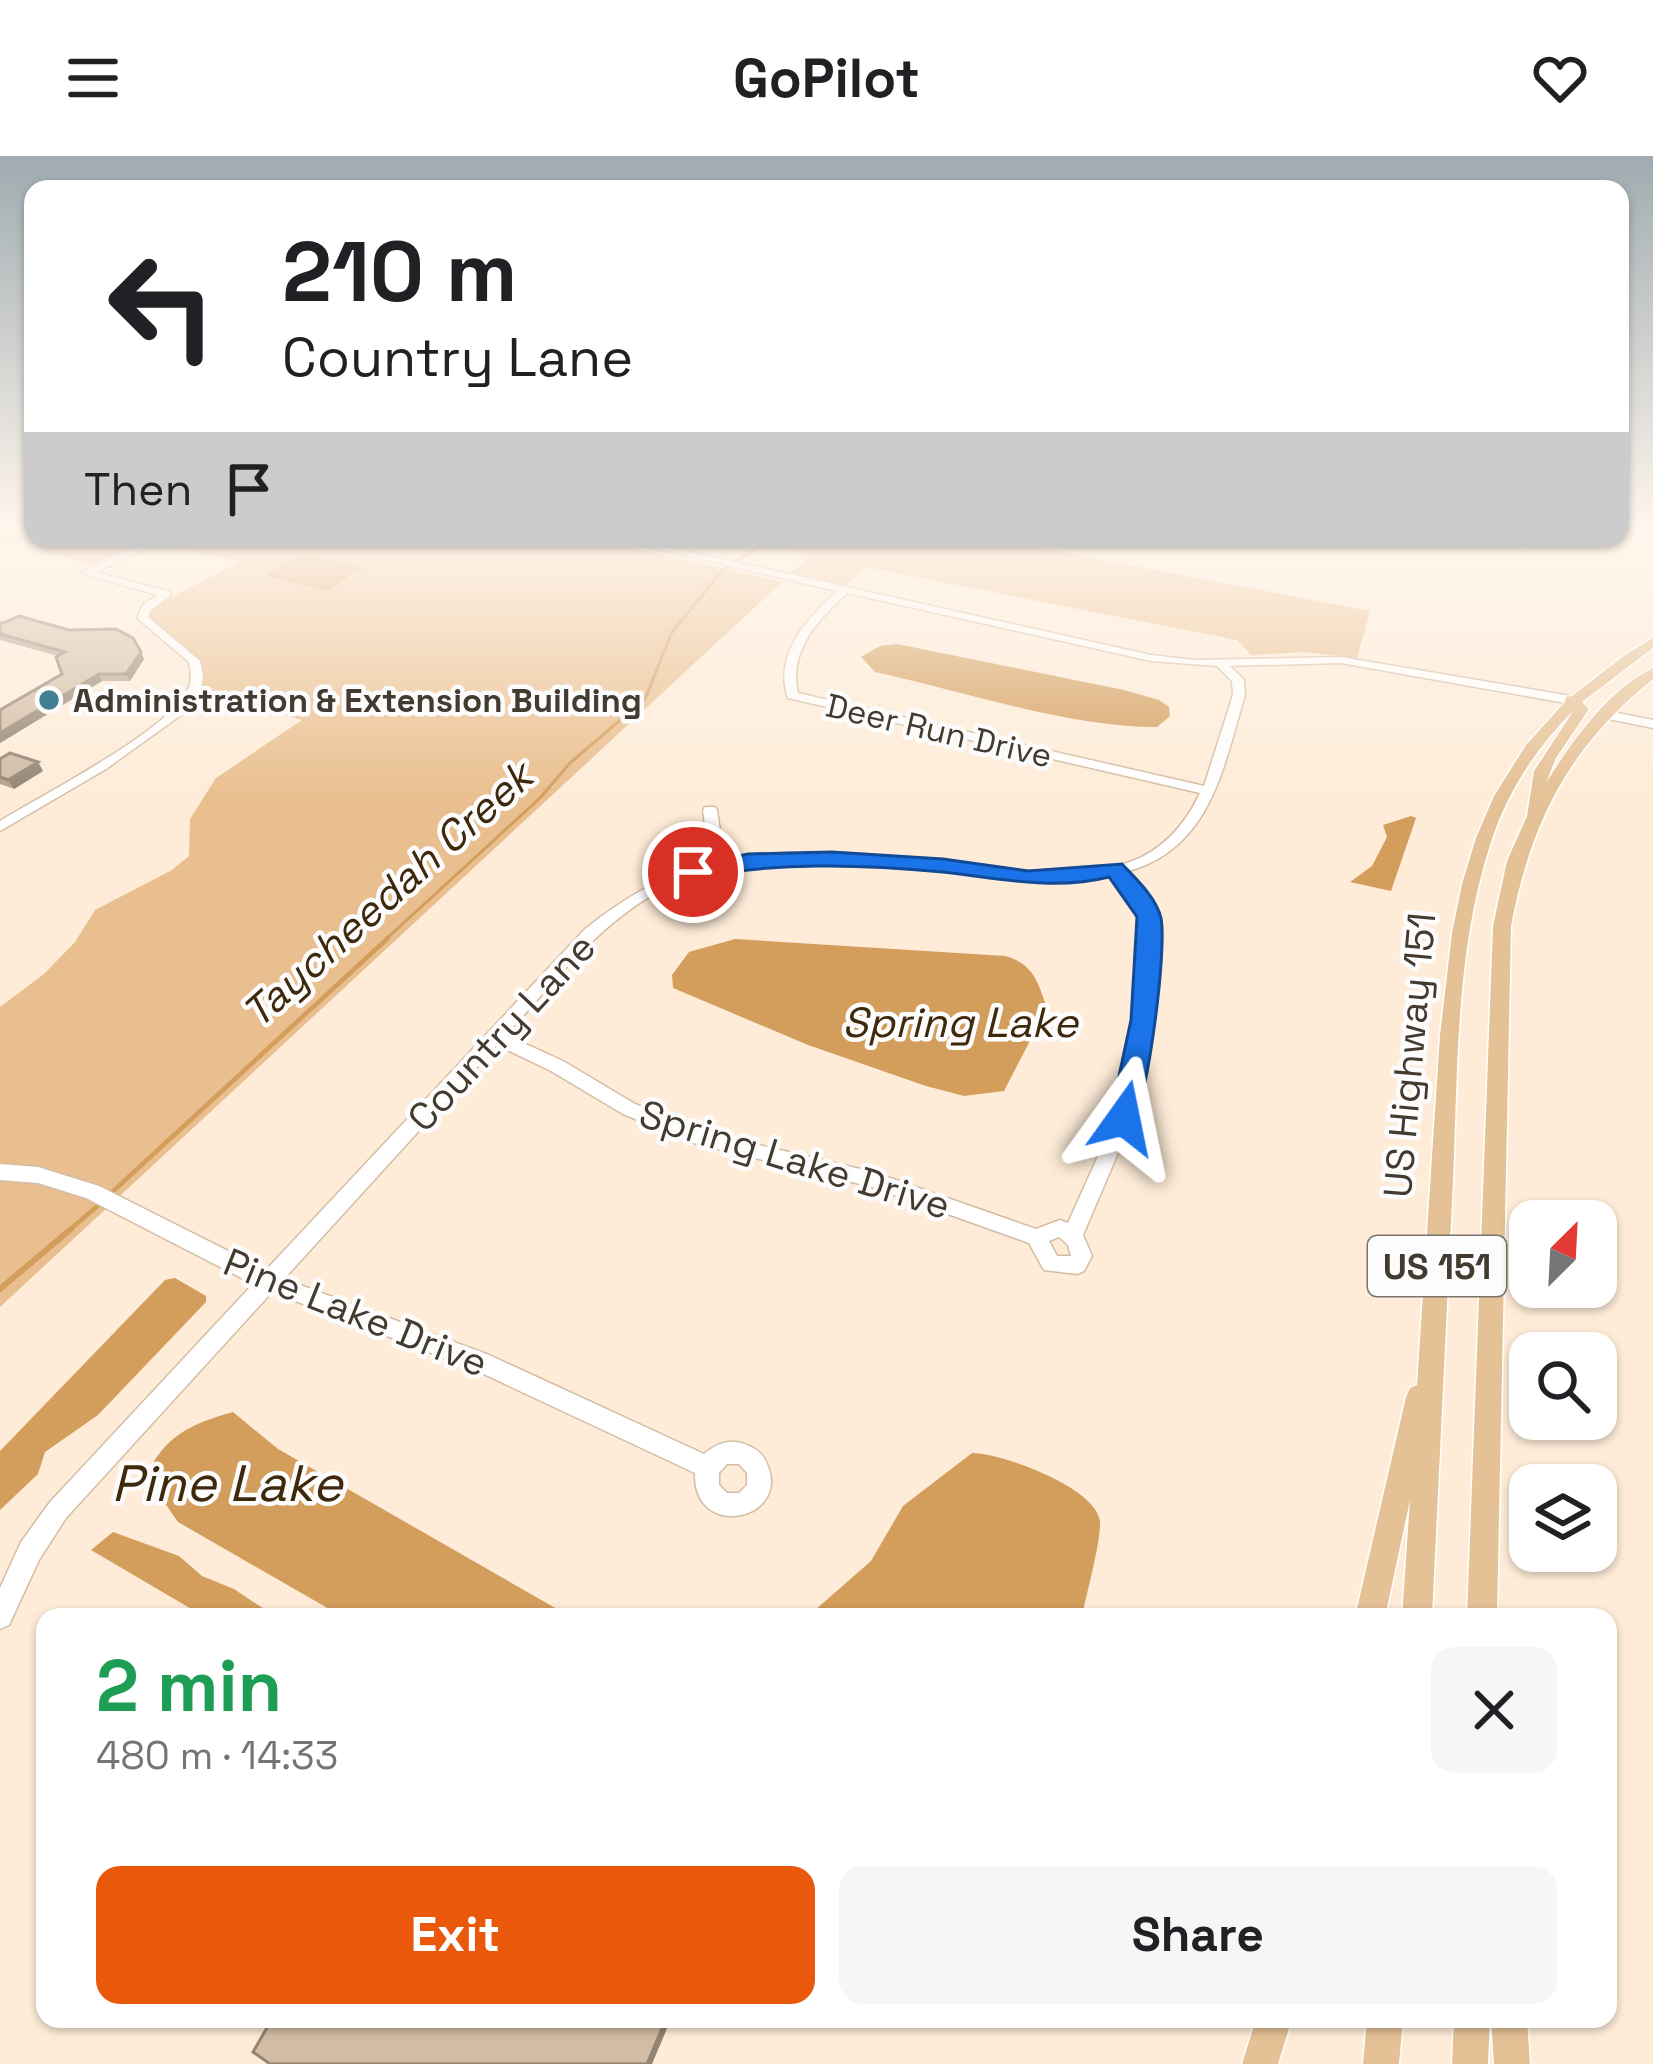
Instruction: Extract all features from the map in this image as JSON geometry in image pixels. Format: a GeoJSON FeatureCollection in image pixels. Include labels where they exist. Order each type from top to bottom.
{"type":"FeatureCollection","features":[{"type":"Feature","properties":{"kind":"main road","name":"US Highway 151"},"geometry":{"type":"LineString","coordinates":[[1418,1608],[1464,915],[1484,839],[1502,797],[1565,708],[1653,642]]}},
{"type":"Feature","properties":{"kind":"main road"},"geometry":{"type":"LineString","coordinates":[[1603,715],[1594,706],[1598,697],[1653,655]]}},
{"type":"Feature","properties":{"kind":"main road","name":"US Highway 151"},"geometry":{"type":"LineString","coordinates":[[1483,1608],[1499,943],[1517,856],[1535,818],[1603,715],[1653,672]]}},
{"type":"Feature","properties":{"kind":"main road"},"geometry":{"type":"LineString","coordinates":[[1535,818],[1533,788],[1552,748],[1582,709],[1565,708]]}},
{"type":"Feature","properties":{"kind":"main road"},"geometry":{"type":"LineString","coordinates":[[1372,1608],[1434,1325]]}},
{"type":"Feature","properties":{"kind":"main road"},"geometry":{"type":"LineString","coordinates":[[1260,2064],[1271,2028]]}},
{"type":"Feature","properties":{"kind":"main road"},"geometry":{"type":"LineString","coordinates":[[1381,2064],[1383,2028]]}},
{"type":"Feature","properties":{"kind":"main road"},"geometry":{"type":"LineString","coordinates":[[1470,2064],[1472,2028]]}},
{"type":"Feature","properties":{"kind":"main road"},"geometry":{"type":"LineString","coordinates":[[1510,2028],[1512,2064]]}},
{"type":"Feature","properties":{"kind":"street"},"geometry":{"type":"LineString","coordinates":[[0,827],[153,731],[191,694],[198,674],[194,661],[144,619]]}},
{"type":"Feature","properties":{"kind":"street","name":"Deer Run Drive"},"geometry":{"type":"LineString","coordinates":[[814,619],[792,656],[788,680],[792,695],[1208,791]]}},
{"type":"Feature","properties":{"kind":"street"},"geometry":{"type":"LineString","coordinates":[[972,619],[1151,658],[1341,660],[1479,685],[1565,708]]}},
{"type":"Feature","properties":{"kind":"street","name":"Country Lane"},"geometry":{"type":"LineString","coordinates":[[0,1601],[58,1510],[590,933],[632,899],[668,879],[718,865],[832,859],[943,866],[1028,878],[1091,875],[1134,864],[1184,833],[1208,791],[1239,694],[1238,680],[1220,662]]}},
{"type":"Feature","properties":{"kind":"street"},"geometry":{"type":"LineString","coordinates":[[1479,685],[1565,708]]}},
{"type":"Feature","properties":{"kind":"street"},"geometry":{"type":"LineString","coordinates":[[1626,692],[1629,708],[1653,721]]}},
{"type":"Feature","properties":{"kind":"street"},"geometry":{"type":"LineString","coordinates":[[1603,715],[1653,721]]}},
{"type":"Feature","properties":{"kind":"street"},"geometry":{"type":"LineString","coordinates":[[710,811],[718,865]]}},
{"type":"Feature","properties":{"kind":"street","name":"Spring Lake Drive"},"geometry":{"type":"LineString","coordinates":[[1073,1234],[1124,1118],[1143,1020],[1149,917],[1137,894],[1114,869]]}},
{"type":"Feature","properties":{"kind":"street","name":"Spring Lake Drive"},"geometry":{"type":"LineString","coordinates":[[496,1037],[629,1109],[701,1138],[873,1180],[1036,1238],[1051,1264],[1066,1268],[1077,1265],[1082,1256],[1073,1234],[1060,1228],[1036,1238]]}},
{"type":"Feature","properties":{"kind":"street","name":"Pine Lake Drive"},"geometry":{"type":"LineString","coordinates":[[0,1172],[58,1180],[267,1282],[481,1362],[709,1468]]}},
{"type":"Feature","properties":{"kind":"street","name":"Country Lane"},"geometry":{"type":"LineString","coordinates":[[0,1616],[16,1578]]}},
{"type":"Feature","properties":{"kind":"shaded area"},"geometry":{"type":"Polygon","coordinates":[[[149,619],[742,619],[0,1307],[0,1007],[44,974],[75,942],[95,910],[172,870],[189,856],[190,819],[216,778],[302,720],[224,697],[206,708],[189,703],[201,677],[199,659],[149,619]]]}},
{"type":"Feature","properties":{"kind":"shaded area"},"geometry":{"type":"Polygon","coordinates":[[[1130,619],[1368,619],[1357,658],[1305,652],[1251,655],[1237,640],[1130,619]]]}},
{"type":"Feature","properties":{"kind":"water"},"geometry":{"type":"Polygon","coordinates":[[[897,644],[1124,690],[1159,700],[1169,707],[1170,716],[1157,727],[1052,715],[875,672],[861,657],[880,646],[897,644]]]}},
{"type":"Feature","properties":{"kind":"water"},"geometry":{"type":"Polygon","coordinates":[[[1416,818],[1391,891],[1350,882],[1372,866],[1387,837],[1383,825],[1416,818]]]}},
{"type":"Feature","properties":{"kind":"water","name":"Spring Lake"},"geometry":{"type":"Polygon","coordinates":[[[735,939],[1005,956],[1028,969],[1047,1008],[1004,1091],[964,1096],[808,1045],[673,988],[672,975],[689,952],[735,939]]]}},
{"type":"Feature","properties":{"kind":"water"},"geometry":{"type":"Polygon","coordinates":[[[175,1278],[206,1296],[206,1302],[98,1415],[45,1452],[38,1474],[0,1510],[0,1451],[165,1280],[175,1278]]]}},
{"type":"Feature","properties":{"kind":"water","name":"Pine Lake"},"geometry":{"type":"Polygon","coordinates":[[[233,1412],[278,1449],[555,1608],[327,1608],[178,1522],[146,1476],[171,1441],[204,1421],[233,1412]]]}},
{"type":"Feature","properties":{"kind":"water"},"geometry":{"type":"Polygon","coordinates":[[[972,1453],[1004,1459],[1067,1485],[1095,1509],[1100,1522],[1084,1608],[817,1608],[871,1561],[903,1506],[972,1453]]]}},
{"type":"Feature","properties":{"kind":"water"},"geometry":{"type":"Polygon","coordinates":[[[113,1532],[179,1556],[202,1576],[262,1608],[190,1608],[91,1550],[113,1532]]]}},
{"type":"Feature","properties":{"kind":"building"},"geometry":{"type":"Polygon","coordinates":[[[30,619],[69,630],[116,629],[133,638],[141,652],[126,674],[99,674],[0,733],[0,710],[62,674],[56,657],[65,652],[0,634],[3,623],[30,619]]]}},
{"type":"Feature","properties":{"kind":"building"},"geometry":{"type":"Polygon","coordinates":[[[10,753],[38,762],[8,780],[0,777],[0,759],[10,753]]]}},
{"type":"Feature","properties":{"kind":"building"},"geometry":{"type":"Polygon","coordinates":[[[267,2028],[662,2028],[647,2064],[270,2064],[253,2052],[267,2028]]]}},
{"type":"Feature","properties":{"kind":"waterway","name":"Taycheedah Creek"},"geometry":{"type":"LineString","coordinates":[[384,941],[540,798],[570,763],[645,699],[672,632],[683,619]]}},
{"type":"Feature","properties":{"kind":"waterway","name":"Taycheedah Creek"},"geometry":{"type":"LineString","coordinates":[[109,1195],[388,938]]}},
{"type":"Feature","properties":{"kind":"waterway","name":"Taycheedah Creek"},"geometry":{"type":"LineString","coordinates":[[67,1232],[101,1203]]}},
{"type":"Feature","properties":{"kind":"waterway","name":"Taycheedah Creek"},"geometry":{"type":"LineString","coordinates":[[0,1289],[71,1229]]}},
{"type":"Feature","properties":{"kind":"place","name":"Administration & Extension Building"},"geometry":{"type":"Point","coordinates":[49,700]}},
{"type":"Feature","properties":{"kind":"route"},"geometry":{"type":"LineString","coordinates":[[693,872],[748,861],[832,859],[943,866],[1028,878],[1114,869],[1137,894],[1149,917],[1143,1020],[1124,1118]]}}]}
